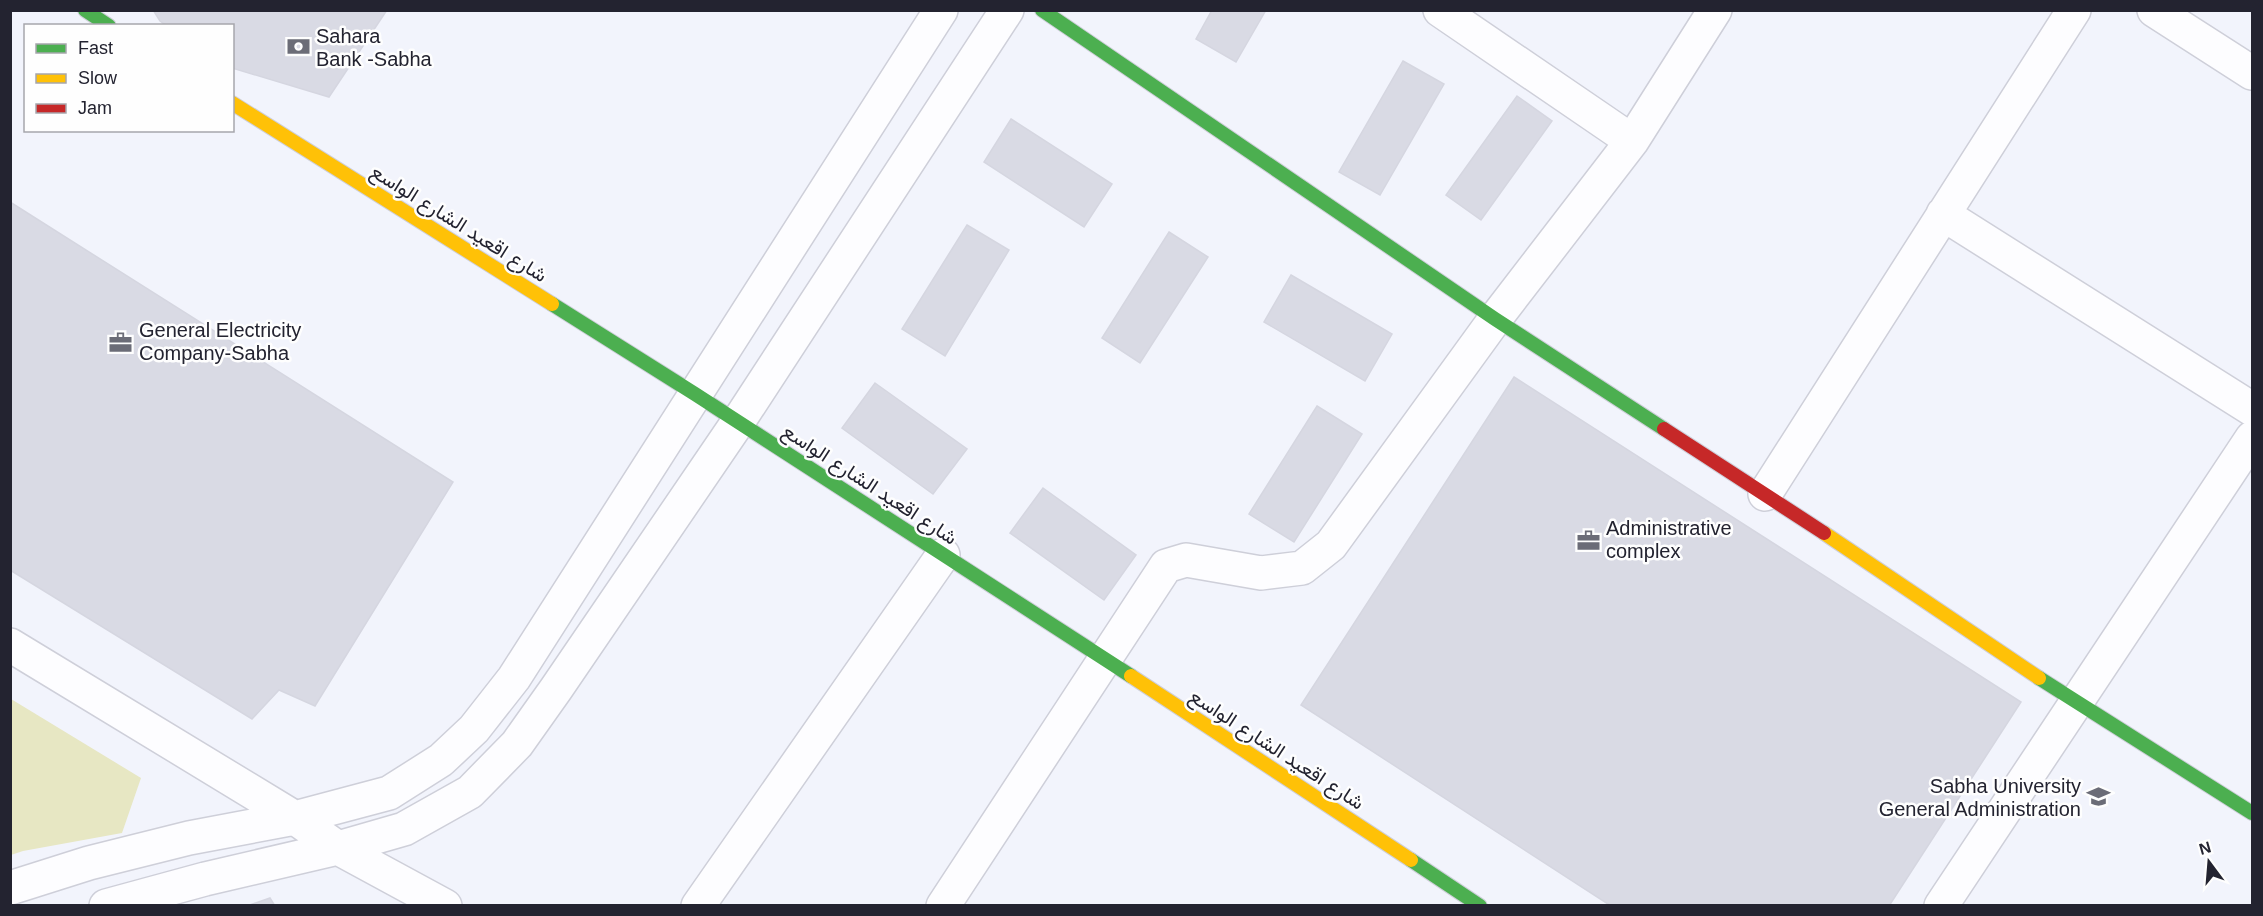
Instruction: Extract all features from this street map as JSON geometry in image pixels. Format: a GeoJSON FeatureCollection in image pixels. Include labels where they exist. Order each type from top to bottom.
{"type":"FeatureCollection","features":[{"type":"Feature","properties":{"kind":"street"},"geometry":{"type":"LineString","coordinates":[[85,10],[106,24]]}},
{"type":"Feature","properties":{"kind":"street"},"geometry":{"type":"LineString","coordinates":[[10,888],[89,863],[189,838],[295,818],[389,793],[441,760],[474,729],[514,678],[941,10]]}},
{"type":"Feature","properties":{"kind":"street"},"geometry":{"type":"LineString","coordinates":[[106,906],[205,879],[338,848],[404,829],[471,792],[517,744],[556,689],[738,422],[1007,10]]}},
{"type":"Feature","properties":{"kind":"street"},"geometry":{"type":"LineString","coordinates":[[1042,10],[1495,319],[1765,494],[2076,703],[2253,813]]}},
{"type":"Feature","properties":{"kind":"street"},"geometry":{"type":"LineString","coordinates":[[1440,10],[1632,141]]}},
{"type":"Feature","properties":{"kind":"street"},"geometry":{"type":"LineString","coordinates":[[943,906],[1166,566],[1186,561],[1261,573],[1302,568],[1331,545],[1495,319],[1632,141],[1715,10]]}},
{"type":"Feature","properties":{"kind":"street"},"geometry":{"type":"LineString","coordinates":[[1765,494],[2074,10]]}},
{"type":"Feature","properties":{"kind":"street"},"geometry":{"type":"LineString","coordinates":[[2154,10],[2253,73]]}},
{"type":"Feature","properties":{"kind":"street","name":"شارع اقعيد الشارع الواسع"},"geometry":{"type":"LineString","coordinates":[[234,105],[695,394],[1104,658],[1480,906]]}},
{"type":"Feature","properties":{"kind":"street"},"geometry":{"type":"LineString","coordinates":[[1943,214],[2253,409]]}},
{"type":"Feature","properties":{"kind":"street"},"geometry":{"type":"LineString","coordinates":[[1941,906],[2253,438]]}},
{"type":"Feature","properties":{"kind":"street"},"geometry":{"type":"LineString","coordinates":[[698,906],[943,555]]}},
{"type":"Feature","properties":{"kind":"street"},"geometry":{"type":"LineString","coordinates":[[10,645],[295,818],[338,848],[429,901]]}},
{"type":"Feature","properties":{"kind":"green space"},"geometry":{"type":"Polygon","coordinates":[[[11,699],[141,778],[122,833],[11,855],[11,699]]]}},
{"type":"Feature","properties":{"kind":"building","name":"Sahara Bank -Sabha"},"geometry":{"type":"Polygon","coordinates":[[[153,10],[387,10],[329,97],[234,69],[234,24],[164,24],[153,10]]]}},
{"type":"Feature","properties":{"kind":"building"},"geometry":{"type":"Polygon","coordinates":[[[1212,10],[1266,10],[1236,62],[1196,39],[1212,10]]]}},
{"type":"Feature","properties":{"kind":"building"},"geometry":{"type":"Polygon","coordinates":[[[1403,61],[1444,84],[1380,195],[1339,172],[1403,61]]]}},
{"type":"Feature","properties":{"kind":"building"},"geometry":{"type":"Polygon","coordinates":[[[1517,96],[1552,121],[1481,220],[1446,195],[1517,96]]]}},
{"type":"Feature","properties":{"kind":"building"},"geometry":{"type":"Polygon","coordinates":[[[1011,119],[1112,184],[1084,227],[984,162],[1011,119]]]}},
{"type":"Feature","properties":{"kind":"building","name":"General Electricity Company-Sabha"},"geometry":{"type":"Polygon","coordinates":[[[10,202],[453,482],[315,706],[279,690],[252,719],[10,570],[10,202]]]}},
{"type":"Feature","properties":{"kind":"building"},"geometry":{"type":"Polygon","coordinates":[[[967,225],[1009,250],[945,356],[902,329],[967,225]]]}},
{"type":"Feature","properties":{"kind":"building"},"geometry":{"type":"Polygon","coordinates":[[[1169,232],[1208,257],[1140,363],[1102,338],[1169,232]]]}},
{"type":"Feature","properties":{"kind":"building"},"geometry":{"type":"Polygon","coordinates":[[[1291,275],[1392,334],[1365,381],[1264,322],[1291,275]]]}},
{"type":"Feature","properties":{"kind":"building","name":"Administrative complex"},"geometry":{"type":"Polygon","coordinates":[[[1514,377],[2021,702],[1889,906],[1611,906],[1301,705],[1514,377]]]}},
{"type":"Feature","properties":{"kind":"building"},"geometry":{"type":"Polygon","coordinates":[[[875,383],[967,449],[933,494],[842,428],[875,383]]]}},
{"type":"Feature","properties":{"kind":"building"},"geometry":{"type":"Polygon","coordinates":[[[1317,406],[1362,434],[1294,542],[1249,514],[1317,406]]]}},
{"type":"Feature","properties":{"kind":"building"},"geometry":{"type":"Polygon","coordinates":[[[1043,488],[1136,555],[1104,600],[1010,533],[1043,488]]]}},
{"type":"Feature","properties":{"kind":"building"},"geometry":{"type":"Polygon","coordinates":[[[270,898],[275,906],[247,906],[270,898]]]}},
{"type":"Feature","properties":{"kind":"traffic: fast"},"geometry":{"type":"LineString","coordinates":[[85,10],[106,24]]}},
{"type":"Feature","properties":{"kind":"traffic: fast"},"geometry":{"type":"LineString","coordinates":[[1042,10],[1495,319],[1664,429]]}},
{"type":"Feature","properties":{"kind":"traffic: fast"},"geometry":{"type":"LineString","coordinates":[[552,304],[1131,676]]}},
{"type":"Feature","properties":{"kind":"traffic: fast"},"geometry":{"type":"LineString","coordinates":[[2039,678],[2252,813]]}},
{"type":"Feature","properties":{"kind":"traffic: fast"},"geometry":{"type":"LineString","coordinates":[[1411,860],[1480,906]]}},
{"type":"Feature","properties":{"kind":"traffic: slow"},"geometry":{"type":"LineString","coordinates":[[234,104],[552,304]]}},
{"type":"Feature","properties":{"kind":"traffic: slow"},"geometry":{"type":"LineString","coordinates":[[1824,533],[2039,678]]}},
{"type":"Feature","properties":{"kind":"traffic: slow"},"geometry":{"type":"LineString","coordinates":[[1131,676],[1411,860]]}},
{"type":"Feature","properties":{"kind":"traffic: jam"},"geometry":{"type":"LineString","coordinates":[[1664,429],[1824,533]]}},
{"type":"Feature","properties":{"kind":"place","name":"Sahara Bank -Sabha"},"geometry":{"type":"Point","coordinates":[298,47]}},
{"type":"Feature","properties":{"kind":"place","name":"General Electricity Company-Sabha"},"geometry":{"type":"Point","coordinates":[121,342]}},
{"type":"Feature","properties":{"kind":"place","name":"Administrative complex"},"geometry":{"type":"Point","coordinates":[1588,540]}},
{"type":"Feature","properties":{"kind":"place","name":"Sabha University General Administration"},"geometry":{"type":"Point","coordinates":[2099,797]}}]}
